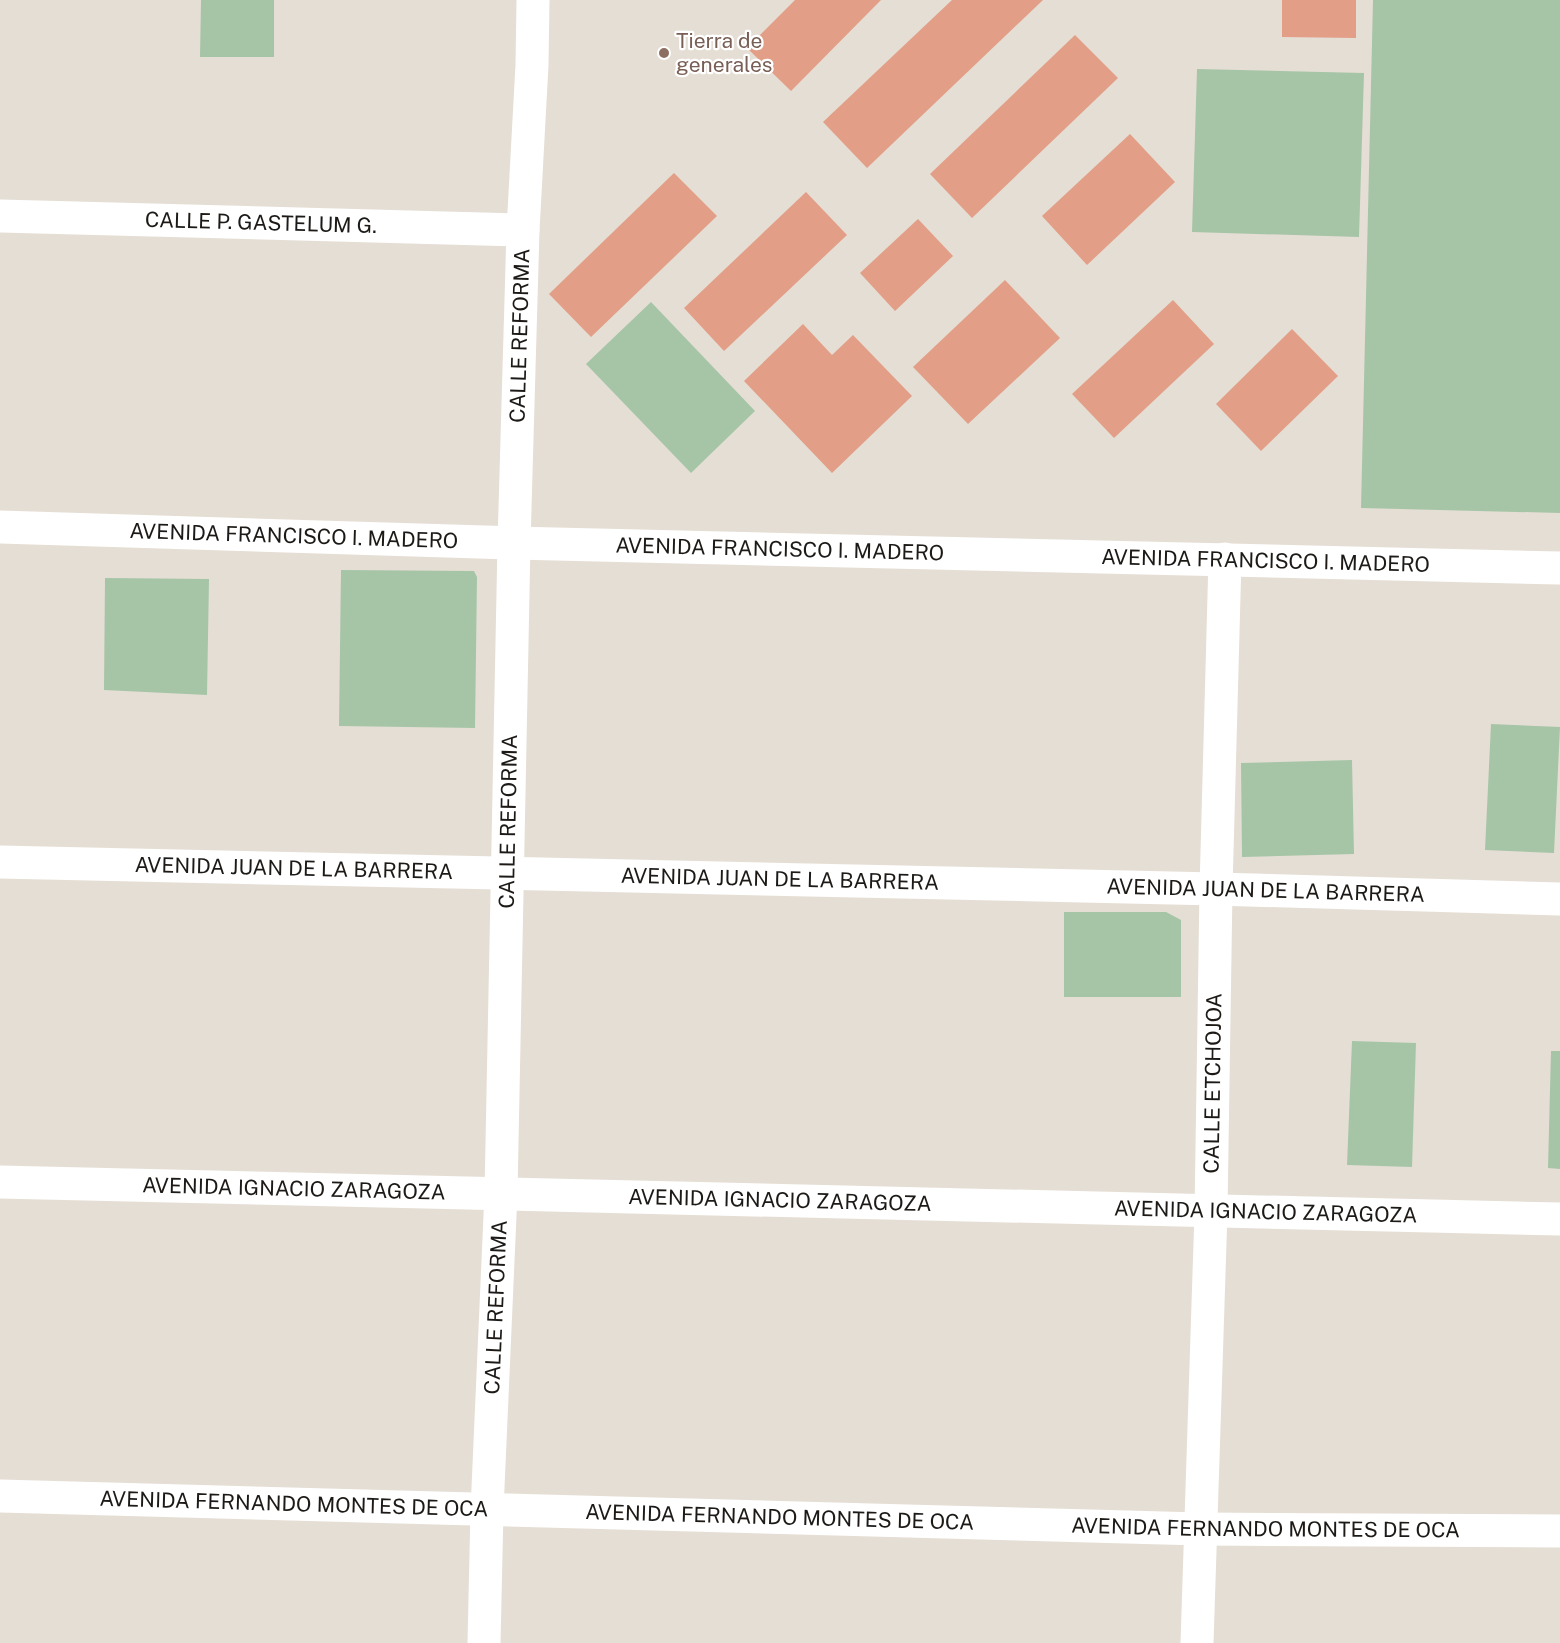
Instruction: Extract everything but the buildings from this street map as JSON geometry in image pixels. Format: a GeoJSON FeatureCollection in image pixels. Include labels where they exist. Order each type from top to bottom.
{"type":"FeatureCollection","features":[{"type":"Feature","properties":{"kind":"street","name":"CALLE REFORMA"},"geometry":{"type":"LineString","coordinates":[[484,1643],[487,1510],[501,1193],[522,230],[532,65],[533,0]]}},
{"type":"Feature","properties":{"kind":"street","name":"CALLE P. GASTELUM G."},"geometry":{"type":"LineString","coordinates":[[0,216],[522,230]]}},
{"type":"Feature","properties":{"kind":"street","name":"AVENIDA FRANCISCO I. MADERO"},"geometry":{"type":"LineString","coordinates":[[0,527],[514,543],[1560,568]]}},
{"type":"Feature","properties":{"kind":"street","name":"CALLE ETCHOJOA"},"geometry":{"type":"LineString","coordinates":[[1197,1643],[1211,1212],[1216,889],[1225,559]]}},
{"type":"Feature","properties":{"kind":"street","name":"AVENIDA JUAN DE LA BARRERA"},"geometry":{"type":"LineString","coordinates":[[0,862],[508,872],[1560,899]]}},
{"type":"Feature","properties":{"kind":"street","name":"AVENIDA IGNACIO ZARAGOZA"},"geometry":{"type":"LineString","coordinates":[[0,1182],[1560,1219]]}},
{"type":"Feature","properties":{"kind":"street","name":"AVENIDA FERNANDO MONTES DE OCA"},"geometry":{"type":"LineString","coordinates":[[0,1496],[1200,1529],[1560,1532]]}},
{"type":"Feature","properties":{"kind":"green space"},"geometry":{"type":"Polygon","coordinates":[[[201,0],[274,0],[274,57],[200,57],[201,0]]]}},
{"type":"Feature","properties":{"kind":"green space"},"geometry":{"type":"Polygon","coordinates":[[[1373,0],[1560,0],[1560,513],[1361,508],[1373,0]]]}},
{"type":"Feature","properties":{"kind":"green space"},"geometry":{"type":"Polygon","coordinates":[[[1197,69],[1364,73],[1359,237],[1192,232],[1197,69]]]}},
{"type":"Feature","properties":{"kind":"green space"},"geometry":{"type":"Polygon","coordinates":[[[651,302],[755,411],[691,473],[586,364],[651,302]]]}},
{"type":"Feature","properties":{"kind":"green space"},"geometry":{"type":"Polygon","coordinates":[[[341,570],[474,571],[477,577],[475,728],[339,726],[341,570]]]}},
{"type":"Feature","properties":{"kind":"green space"},"geometry":{"type":"Polygon","coordinates":[[[105,578],[209,579],[207,695],[104,690],[105,578]]]}},
{"type":"Feature","properties":{"kind":"green space"},"geometry":{"type":"Polygon","coordinates":[[[1491,724],[1560,727],[1554,853],[1485,850],[1491,724]]]}},
{"type":"Feature","properties":{"kind":"green space"},"geometry":{"type":"Polygon","coordinates":[[[1352,760],[1354,854],[1242,857],[1241,763],[1352,760]]]}},
{"type":"Feature","properties":{"kind":"green space"},"geometry":{"type":"Polygon","coordinates":[[[1064,912],[1166,912],[1181,920],[1181,997],[1064,997],[1064,912]]]}},
{"type":"Feature","properties":{"kind":"green space"},"geometry":{"type":"Polygon","coordinates":[[[1352,1041],[1416,1043],[1412,1167],[1347,1165],[1352,1041]]]}},
{"type":"Feature","properties":{"kind":"green space"},"geometry":{"type":"Polygon","coordinates":[[[1551,1051],[1560,1051],[1560,1169],[1548,1168],[1551,1051]]]}},
{"type":"Feature","properties":{"kind":"place","name":"Tierra de generales"},"geometry":{"type":"Point","coordinates":[664,53]}}]}
